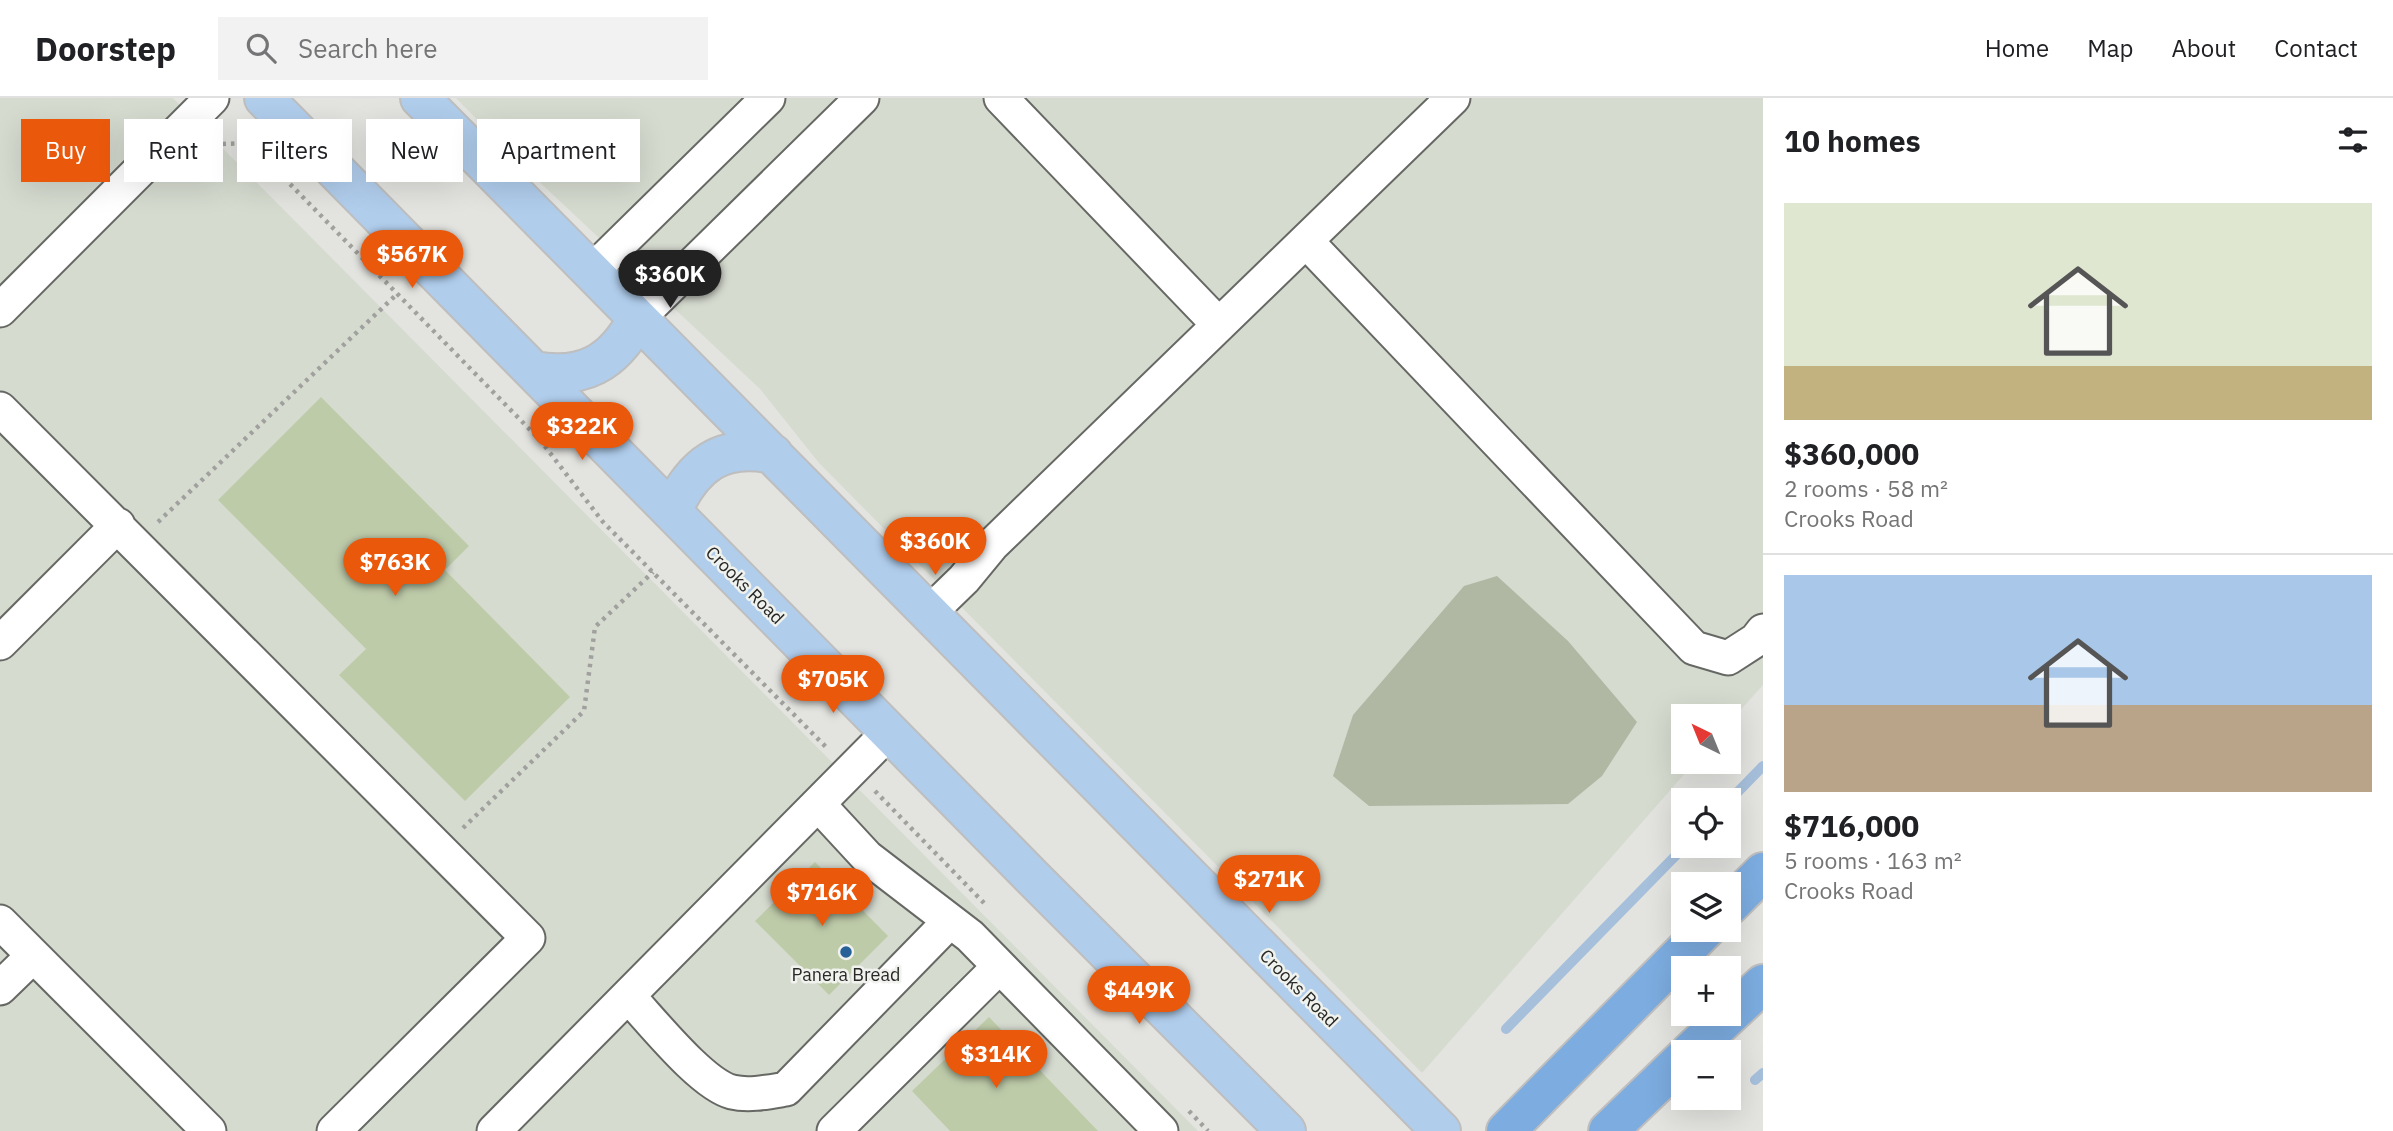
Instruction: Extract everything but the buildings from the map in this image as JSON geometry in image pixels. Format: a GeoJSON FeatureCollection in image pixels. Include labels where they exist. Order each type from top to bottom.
{"type":"FeatureCollection","features":[{"type":"Feature","properties":{"kind":"highway"},"geometry":{"type":"LineString","coordinates":[[1741,894],[1763,872]]}},
{"type":"Feature","properties":{"kind":"highway"},"geometry":{"type":"LineString","coordinates":[[1506,1131],[1693,942]]}},
{"type":"Feature","properties":{"kind":"highway"},"geometry":{"type":"LineString","coordinates":[[1703,1040],[1763,984]]}},
{"type":"Feature","properties":{"kind":"highway"},"geometry":{"type":"LineString","coordinates":[[1608,1131],[1671,1070]]}},
{"type":"Feature","properties":{"kind":"main road","name":"Crooks Road"},"geometry":{"type":"LineString","coordinates":[[264,98],[1286,1131]]}},
{"type":"Feature","properties":{"kind":"main road","name":"Crooks Road"},"geometry":{"type":"LineString","coordinates":[[420,98],[1441,1131]]}},
{"type":"Feature","properties":{"kind":"main road"},"geometry":{"type":"LineString","coordinates":[[534,371],[564,373],[593,367],[619,346],[637,319]]}},
{"type":"Feature","properties":{"kind":"main road"},"geometry":{"type":"LineString","coordinates":[[672,511],[690,479],[704,465],[721,455],[739,450],[773,454]]}},
{"type":"Feature","properties":{"kind":"street"},"geometry":{"type":"LineString","coordinates":[[0,310],[212,98]]}},
{"type":"Feature","properties":{"kind":"street"},"geometry":{"type":"LineString","coordinates":[[591,272],[768,98]]}},
{"type":"Feature","properties":{"kind":"street"},"geometry":{"type":"LineString","coordinates":[[637,319],[862,98]]}},
{"type":"Feature","properties":{"kind":"street"},"geometry":{"type":"LineString","coordinates":[[1001,98],[1219,325]]}},
{"type":"Feature","properties":{"kind":"street"},"geometry":{"type":"LineString","coordinates":[[929,613],[964,579],[992,545],[1453,98]]}},
{"type":"Feature","properties":{"kind":"street"},"geometry":{"type":"LineString","coordinates":[[1306,241],[1694,648],[1728,657],[1756,640],[1763,631]]}},
{"type":"Feature","properties":{"kind":"street"},"geometry":{"type":"LineString","coordinates":[[0,409],[528,938],[334,1131]]}},
{"type":"Feature","properties":{"kind":"street"},"geometry":{"type":"LineString","coordinates":[[0,643],[118,526]]}},
{"type":"Feature","properties":{"kind":"street"},"geometry":{"type":"LineString","coordinates":[[494,1131],[890,731]]}},
{"type":"Feature","properties":{"kind":"street"},"geometry":{"type":"LineString","coordinates":[[818,804],[867,857],[970,936],[1148,1127]]}},
{"type":"Feature","properties":{"kind":"street"},"geometry":{"type":"LineString","coordinates":[[628,996],[703,1075],[730,1091],[758,1094],[786,1089],[950,921]]}},
{"type":"Feature","properties":{"kind":"street"},"geometry":{"type":"LineString","coordinates":[[0,922],[209,1131]]}},
{"type":"Feature","properties":{"kind":"street"},"geometry":{"type":"LineString","coordinates":[[0,988],[33,956]]}},
{"type":"Feature","properties":{"kind":"street"},"geometry":{"type":"LineString","coordinates":[[834,1131],[999,967]]}},
{"type":"Feature","properties":{"kind":"path"},"geometry":{"type":"LineString","coordinates":[[223,144],[250,143],[540,440],[603,522],[850,772],[868,784],[984,904]]}},
{"type":"Feature","properties":{"kind":"path"},"geometry":{"type":"LineString","coordinates":[[150,530],[397,294]]}},
{"type":"Feature","properties":{"kind":"path"},"geometry":{"type":"LineString","coordinates":[[462,830],[583,711],[595,627],[653,572]]}},
{"type":"Feature","properties":{"kind":"path"},"geometry":{"type":"LineString","coordinates":[[1181,1104],[1208,1131]]}},
{"type":"Feature","properties":{"kind":"shaded area"},"geometry":{"type":"Polygon","coordinates":[[[0,98],[173,98],[194,119],[124,119],[124,182],[223,182],[223,148],[237,162],[237,182],[256,182],[1198,1131],[0,1131],[0,98]]]}},
{"type":"Feature","properties":{"kind":"shaded area"},"geometry":{"type":"Polygon","coordinates":[[[456,98],[1763,98],[1763,685],[1741,710],[1741,704],[1671,704],[1671,774],[1685,774],[1422,1073],[819,463],[760,389],[539,182],[640,182],[640,119],[477,120],[456,98]]]}},
{"type":"Feature","properties":{"kind":"green space"},"geometry":{"type":"Polygon","coordinates":[[[1497,576],[1568,641],[1637,722],[1602,776],[1568,804],[1369,806],[1333,776],[1353,715],[1464,586],[1497,576]]]}},
{"type":"Feature","properties":{"kind":"waterway"},"geometry":{"type":"LineString","coordinates":[[1741,789],[1763,766]]}},
{"type":"Feature","properties":{"kind":"waterway"},"geometry":{"type":"LineString","coordinates":[[1506,1029],[1673,858]]}},
{"type":"Feature","properties":{"kind":"waterway"},"geometry":{"type":"LineString","coordinates":[[1755,1080],[1763,1073]]}},
{"type":"Feature","properties":{"kind":"place","name":"Panera Bread"},"geometry":{"type":"Point","coordinates":[846,952]}}]}
